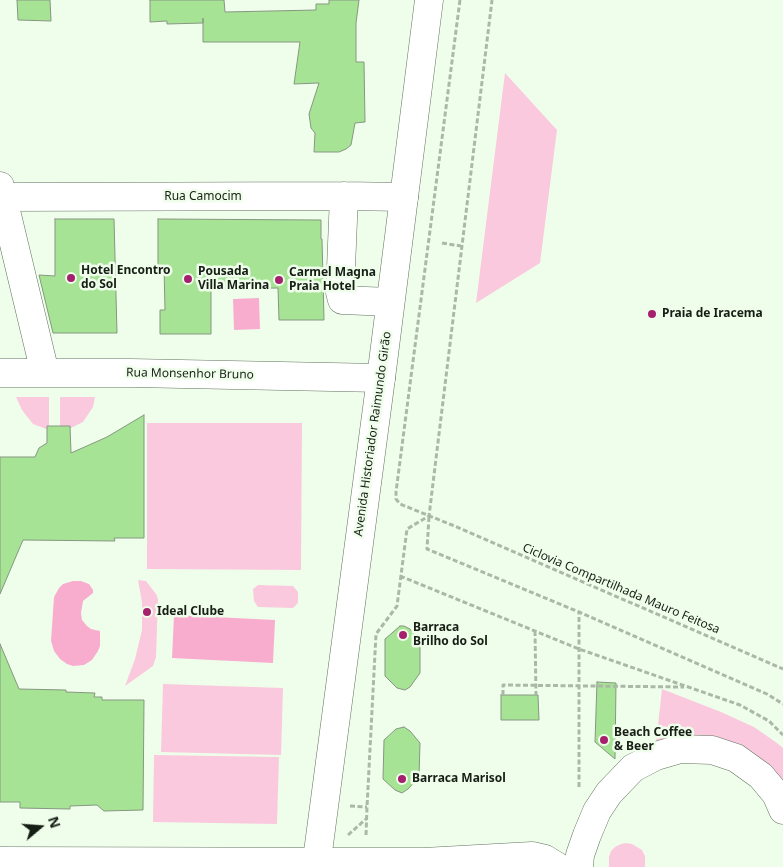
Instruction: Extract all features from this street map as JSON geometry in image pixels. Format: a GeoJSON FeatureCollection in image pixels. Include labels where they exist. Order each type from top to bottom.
{"type":"FeatureCollection","features":[{"type":"Feature","properties":{"kind":"main road","name":"Avenida Historiador Raimundo Girão"},"geometry":{"type":"LineString","coordinates":[[317,864],[429,0]]}},
{"type":"Feature","properties":{"kind":"main road","name":"Rua Camocim"},"geometry":{"type":"LineString","coordinates":[[1,192],[404,197]]}},
{"type":"Feature","properties":{"kind":"main road"},"geometry":{"type":"LineString","coordinates":[[1,192],[45,373]]}},
{"type":"Feature","properties":{"kind":"main road"},"geometry":{"type":"LineString","coordinates":[[344,196],[340,292],[342,300],[390,302]]}},
{"type":"Feature","properties":{"kind":"main road","name":"Rua Monsenhor Bruno"},"geometry":{"type":"LineString","coordinates":[[0,373],[142,373],[381,378]]}},
{"type":"Feature","properties":{"kind":"main road"},"geometry":{"type":"LineString","coordinates":[[579,867],[580,855],[587,835],[597,811],[609,793],[633,768],[656,756],[680,749],[712,750],[736,758],[761,776],[776,794],[783,810]]}},
{"type":"Feature","properties":{"kind":"main road"},"geometry":{"type":"LineString","coordinates":[[0,862],[317,864],[424,862],[532,856],[545,859],[558,867]]}},
{"type":"Feature","properties":{"kind":"path","name":"Ciclovia Compartilhada Mauro Feitosa"},"geometry":{"type":"LineString","coordinates":[[460,0],[396,499],[400,504],[783,670]]}},
{"type":"Feature","properties":{"kind":"path"},"geometry":{"type":"LineString","coordinates":[[492,0],[426,549],[579,612],[767,694],[783,704]]}},
{"type":"Feature","properties":{"kind":"path"},"geometry":{"type":"LineString","coordinates":[[442,243],[461,246]]}},
{"type":"Feature","properties":{"kind":"path"},"geometry":{"type":"LineString","coordinates":[[366,835],[376,634],[397,606],[407,529],[429,516]]}},
{"type":"Feature","properties":{"kind":"path"},"geometry":{"type":"LineString","coordinates":[[400,576],[579,649],[740,705],[769,721],[783,735]]}},
{"type":"Feature","properties":{"kind":"path"},"geometry":{"type":"LineString","coordinates":[[579,612],[579,792]]}},
{"type":"Feature","properties":{"kind":"path"},"geometry":{"type":"LineString","coordinates":[[535,631],[536,695]]}},
{"type":"Feature","properties":{"kind":"path"},"geometry":{"type":"LineString","coordinates":[[503,695],[503,685],[687,687]]}},
{"type":"Feature","properties":{"kind":"path"},"geometry":{"type":"LineString","coordinates":[[349,806],[367,807]]}},
{"type":"Feature","properties":{"kind":"path"},"geometry":{"type":"LineString","coordinates":[[344,838],[366,818]]}},
{"type":"Feature","properties":{"kind":"shaded area"},"geometry":{"type":"Polygon","coordinates":[[[505,73],[557,130],[540,263],[476,303],[505,73]]]}},
{"type":"Feature","properties":{"kind":"shaded area"},"geometry":{"type":"Polygon","coordinates":[[[259,298],[260,329],[234,330],[233,299],[259,298]]]}},
{"type":"Feature","properties":{"kind":"shaded area"},"geometry":{"type":"Polygon","coordinates":[[[16,397],[49,397],[49,430],[33,424],[22,410],[16,397]]]}},
{"type":"Feature","properties":{"kind":"shaded area"},"geometry":{"type":"Polygon","coordinates":[[[60,397],[95,397],[93,407],[83,422],[67,430],[60,430],[60,397]]]}},
{"type":"Feature","properties":{"kind":"shaded area"},"geometry":{"type":"Polygon","coordinates":[[[147,423],[302,423],[301,570],[147,569],[147,423]]]}},
{"type":"Feature","properties":{"kind":"shaded area"},"geometry":{"type":"Polygon","coordinates":[[[138,580],[146,581],[158,599],[156,657],[153,666],[125,686],[135,659],[142,630],[142,602],[138,580]]]}},
{"type":"Feature","properties":{"kind":"shaded area"},"geometry":{"type":"Polygon","coordinates":[[[73,581],[89,584],[93,590],[93,593],[83,601],[81,613],[82,620],[87,626],[100,631],[100,646],[92,660],[84,665],[73,666],[60,659],[54,651],[51,641],[54,597],[63,584],[73,581]]]}},
{"type":"Feature","properties":{"kind":"shaded area"},"geometry":{"type":"Polygon","coordinates":[[[258,585],[293,586],[298,592],[298,603],[293,608],[258,607],[254,601],[253,589],[258,585]]]}},
{"type":"Feature","properties":{"kind":"shaded area"},"geometry":{"type":"Polygon","coordinates":[[[174,615],[275,620],[273,663],[172,658],[174,615]]]}},
{"type":"Feature","properties":{"kind":"shaded area"},"geometry":{"type":"Polygon","coordinates":[[[163,684],[283,688],[281,755],[161,752],[163,684]]]}},
{"type":"Feature","properties":{"kind":"shaded area"},"geometry":{"type":"Polygon","coordinates":[[[662,689],[754,727],[777,743],[783,748],[783,784],[656,743],[662,689]]]}},
{"type":"Feature","properties":{"kind":"shaded area"},"geometry":{"type":"Polygon","coordinates":[[[154,755],[279,757],[277,824],[153,822],[154,755]]]}},
{"type":"Feature","properties":{"kind":"shaded area"},"geometry":{"type":"Polygon","coordinates":[[[626,843],[642,850],[645,856],[645,867],[609,867],[611,851],[615,847],[626,843]]]}},
{"type":"Feature","properties":{"kind":"building"},"geometry":{"type":"Polygon","coordinates":[[[17,0],[50,0],[51,21],[18,20],[17,0]]]}},
{"type":"Feature","properties":{"kind":"building"},"geometry":{"type":"Polygon","coordinates":[[[150,0],[224,0],[225,12],[316,10],[316,4],[329,4],[329,0],[359,0],[356,23],[356,62],[364,62],[365,122],[355,123],[351,145],[339,152],[314,152],[315,133],[311,128],[309,114],[319,83],[294,84],[300,42],[203,42],[203,23],[167,24],[167,21],[150,22],[150,0]]]}},
{"type":"Feature","properties":{"kind":"building"},"geometry":{"type":"Polygon","coordinates":[[[55,219],[114,219],[117,333],[53,333],[39,275],[55,276],[55,219]]]}},
{"type":"Feature","properties":{"kind":"building"},"geometry":{"type":"Polygon","coordinates":[[[158,219],[321,220],[324,320],[279,320],[278,288],[211,289],[211,334],[160,334],[160,310],[165,310],[164,266],[158,266],[158,219]]]}},
{"type":"Feature","properties":{"kind":"building"},"geometry":{"type":"Polygon","coordinates":[[[144,415],[144,538],[114,538],[115,541],[23,540],[0,594],[0,457],[35,457],[39,448],[47,443],[47,426],[70,426],[71,453],[107,437],[144,415]]]}},
{"type":"Feature","properties":{"kind":"building"},"geometry":{"type":"Polygon","coordinates":[[[400,626],[410,629],[420,642],[420,673],[410,687],[405,690],[397,688],[385,676],[385,639],[400,626]]]}},
{"type":"Feature","properties":{"kind":"building"},"geometry":{"type":"Polygon","coordinates":[[[0,644],[19,689],[95,693],[94,697],[102,697],[102,700],[144,700],[143,810],[104,811],[97,805],[70,806],[70,809],[20,808],[20,802],[0,802],[0,644]]]}},
{"type":"Feature","properties":{"kind":"building"},"geometry":{"type":"Polygon","coordinates":[[[597,682],[616,683],[615,759],[595,742],[597,682]]]}},
{"type":"Feature","properties":{"kind":"building"},"geometry":{"type":"Polygon","coordinates":[[[501,695],[538,695],[539,720],[501,720],[501,695]]]}},
{"type":"Feature","properties":{"kind":"building"},"geometry":{"type":"Polygon","coordinates":[[[404,727],[420,743],[419,777],[402,793],[395,790],[383,779],[384,740],[396,729],[404,727]]]}},
{"type":"Feature","properties":{"kind":"place","name":"Hotel Encontro do Sol"},"geometry":{"type":"Point","coordinates":[71,278]}},
{"type":"Feature","properties":{"kind":"place","name":"Pousada Villa Marina"},"geometry":{"type":"Point","coordinates":[188,279]}},
{"type":"Feature","properties":{"kind":"place","name":"Carmel Magna Praia Hotel"},"geometry":{"type":"Point","coordinates":[279,280]}},
{"type":"Feature","properties":{"kind":"place","name":"Praia de Iracema"},"geometry":{"type":"Point","coordinates":[652,314]}},
{"type":"Feature","properties":{"kind":"place","name":"Ideal Clube"},"geometry":{"type":"Point","coordinates":[147,612]}},
{"type":"Feature","properties":{"kind":"place","name":"Barraca Brilho do Sol"},"geometry":{"type":"Point","coordinates":[403,635]}},
{"type":"Feature","properties":{"kind":"place","name":"Beach Coffee & Beer"},"geometry":{"type":"Point","coordinates":[604,740]}},
{"type":"Feature","properties":{"kind":"place","name":"Barraca Marisol"},"geometry":{"type":"Point","coordinates":[402,779]}}]}
